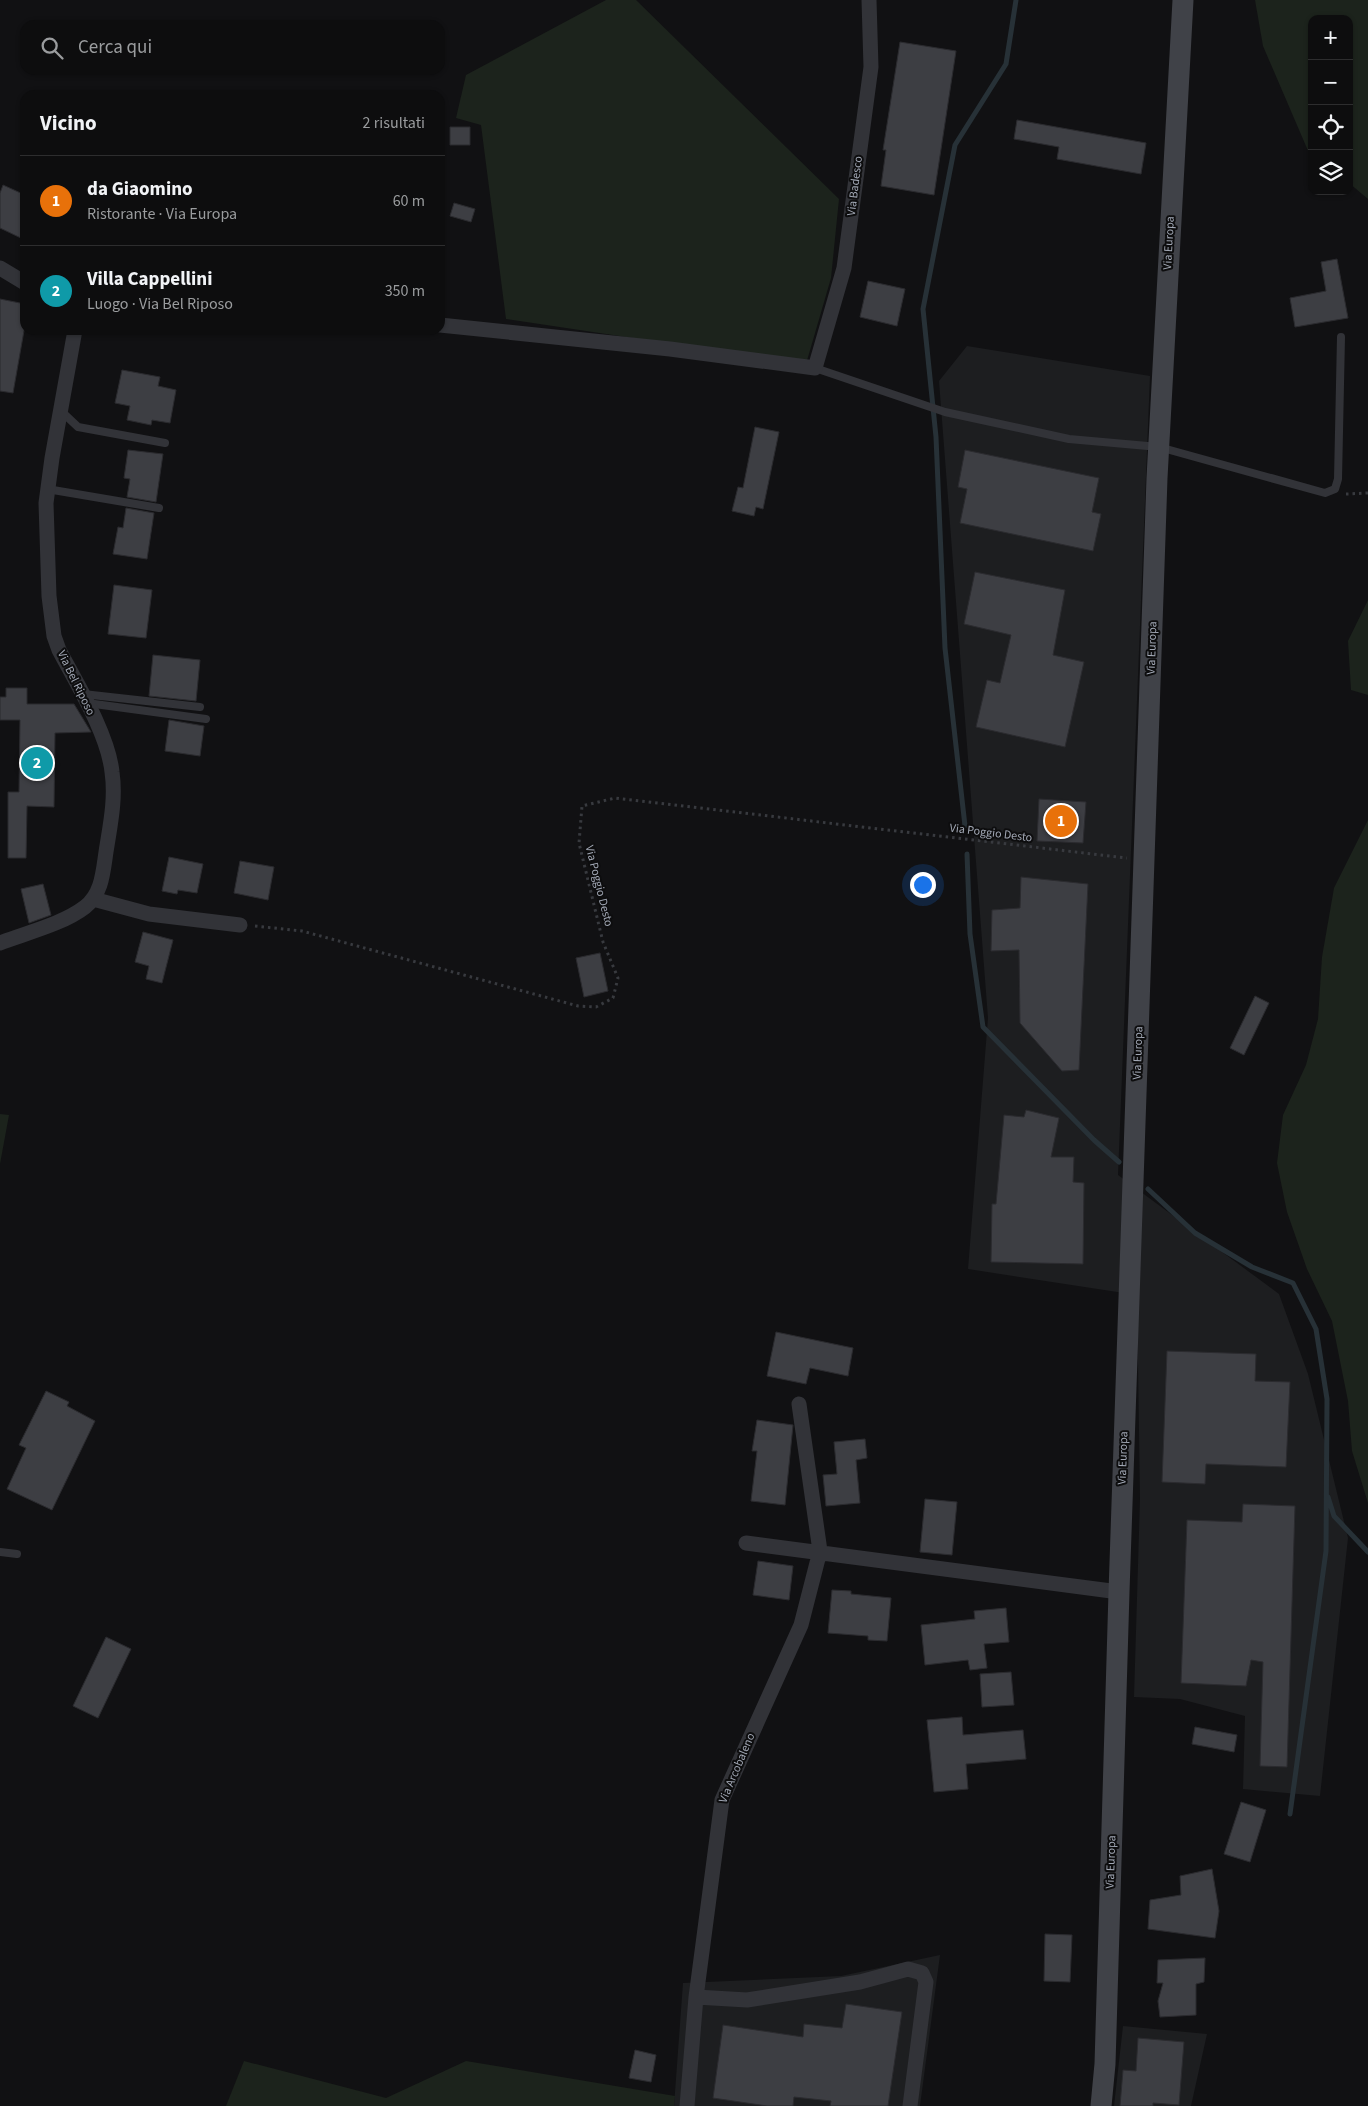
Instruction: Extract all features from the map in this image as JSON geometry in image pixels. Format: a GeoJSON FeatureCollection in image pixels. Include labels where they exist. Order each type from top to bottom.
{"type":"FeatureCollection","features":[{"type":"Feature","properties":{"kind":"main road","name":"Via Europa"},"geometry":{"type":"LineString","coordinates":[[1101,2106],[1105,2064],[1119,1592],[1159,447],[1183,0]]}},
{"type":"Feature","properties":{"kind":"street","name":"Via Badesco"},"geometry":{"type":"LineString","coordinates":[[815,368],[844,268],[871,67],[870,0]]}},
{"type":"Feature","properties":{"kind":"street"},"geometry":{"type":"LineString","coordinates":[[0,268],[20,280]]}},
{"type":"Feature","properties":{"kind":"street"},"geometry":{"type":"LineString","coordinates":[[445,326],[670,349],[815,368]]}},
{"type":"Feature","properties":{"kind":"street","name":"Via Bel Riposo"},"geometry":{"type":"LineString","coordinates":[[77,335],[47,488],[49,596],[54,636],[59,650],[103,738],[112,774],[112,811],[101,880],[93,899]]}},
{"type":"Feature","properties":{"kind":"street"},"geometry":{"type":"LineString","coordinates":[[0,943],[74,914],[93,899],[150,914],[240,925]]}},
{"type":"Feature","properties":{"kind":"street","name":"Via Arcobaleno"},"geometry":{"type":"LineString","coordinates":[[687,2106],[696,1997],[722,1800],[801,1625],[820,1551],[799,1404]]}},
{"type":"Feature","properties":{"kind":"street"},"geometry":{"type":"LineString","coordinates":[[746,1543],[820,1551],[1119,1592]]}},
{"type":"Feature","properties":{"kind":"street"},"geometry":{"type":"LineString","coordinates":[[696,1997],[747,2000],[860,1982],[908,1969],[922,1973],[926,1982],[910,2106]]}},
{"type":"Feature","properties":{"kind":"lane"},"geometry":{"type":"LineString","coordinates":[[815,368],[944,412],[1069,439],[1159,447],[1325,493],[1335,489],[1338,479],[1342,337]]}},
{"type":"Feature","properties":{"kind":"lane"},"geometry":{"type":"LineString","coordinates":[[61,411],[78,427],[165,442]]}},
{"type":"Feature","properties":{"kind":"lane"},"geometry":{"type":"LineString","coordinates":[[47,488],[159,508]]}},
{"type":"Feature","properties":{"kind":"lane"},"geometry":{"type":"LineString","coordinates":[[83,698],[200,708]]}},
{"type":"Feature","properties":{"kind":"lane"},"geometry":{"type":"LineString","coordinates":[[83,698],[206,719]]}},
{"type":"Feature","properties":{"kind":"lane"},"geometry":{"type":"LineString","coordinates":[[0,1552],[17,1554]]}},
{"type":"Feature","properties":{"kind":"path"},"geometry":{"type":"LineString","coordinates":[[1335,489],[1343,494],[1368,493]]}},
{"type":"Feature","properties":{"kind":"path","name":"Via Poggio Desto"},"geometry":{"type":"LineString","coordinates":[[240,925],[302,931],[578,1006],[596,1007],[613,998],[618,978],[603,942],[579,843],[582,806],[615,798],[1145,860]]}},
{"type":"Feature","properties":{"kind":"shaded area"},"geometry":{"type":"Polygon","coordinates":[[[606,0],[636,0],[839,199],[831,278],[806,364],[506,319],[481,125],[456,118],[466,75],[606,0]]]}},
{"type":"Feature","properties":{"kind":"shaded area"},"geometry":{"type":"Polygon","coordinates":[[[1255,0],[1368,0],[1368,199],[1353,186],[1353,15],[1308,15],[1308,151],[1263,46],[1255,0]]]}},
{"type":"Feature","properties":{"kind":"shaded area"},"geometry":{"type":"Polygon","coordinates":[[[967,346],[1150,376],[1118,1175],[1279,1294],[1308,1374],[1348,1538],[1320,1796],[1243,1789],[1245,1716],[1180,1699],[1134,1697],[1140,1499],[1137,1295],[968,1269],[988,1018],[939,381],[967,346]]]}},
{"type":"Feature","properties":{"kind":"shaded area"},"geometry":{"type":"Polygon","coordinates":[[[1368,600],[1368,695],[1351,690],[1348,641],[1368,600]]]}},
{"type":"Feature","properties":{"kind":"shaded area"},"geometry":{"type":"Polygon","coordinates":[[[1368,820],[1368,1503],[1352,1451],[1348,1401],[1332,1321],[1307,1269],[1287,1212],[1277,1163],[1283,1115],[1306,1065],[1318,1019],[1322,957],[1334,888],[1368,820]]]}},
{"type":"Feature","properties":{"kind":"shaded area"},"geometry":{"type":"Polygon","coordinates":[[[0,1114],[9,1115],[0,1164],[0,1114]]]}},
{"type":"Feature","properties":{"kind":"shaded area"},"geometry":{"type":"Polygon","coordinates":[[[940,1955],[920,2106],[674,2106],[683,1983],[841,1976],[940,1955]]]}},
{"type":"Feature","properties":{"kind":"shaded area"},"geometry":{"type":"Polygon","coordinates":[[[1123,2026],[1207,2034],[1191,2106],[1114,2106],[1123,2026]]]}},
{"type":"Feature","properties":{"kind":"shaded area"},"geometry":{"type":"Polygon","coordinates":[[[244,2061],[386,2098],[466,2061],[675,2096],[674,2106],[226,2106],[244,2061]]]}},
{"type":"Feature","properties":{"kind":"building"},"geometry":{"type":"Polygon","coordinates":[[[900,42],[956,51],[934,195],[881,186],[886,150],[883,150],[900,42]]]}},
{"type":"Feature","properties":{"kind":"building"},"geometry":{"type":"Polygon","coordinates":[[[1017,120],[1146,143],[1141,174],[1057,159],[1059,147],[1014,139],[1017,120]]]}},
{"type":"Feature","properties":{"kind":"building"},"geometry":{"type":"Polygon","coordinates":[[[450,127],[470,127],[470,145],[450,145],[450,127]]]}},
{"type":"Feature","properties":{"kind":"building"},"geometry":{"type":"Polygon","coordinates":[[[3,185],[20,193],[20,238],[0,228],[0,193],[3,185]]]}},
{"type":"Feature","properties":{"kind":"building"},"geometry":{"type":"Polygon","coordinates":[[[454,203],[475,209],[471,222],[450,216],[454,203]]]}},
{"type":"Feature","properties":{"kind":"building"},"geometry":{"type":"Polygon","coordinates":[[[1337,259],[1348,318],[1295,327],[1290,298],[1326,291],[1321,262],[1337,259]]]}},
{"type":"Feature","properties":{"kind":"building"},"geometry":{"type":"Polygon","coordinates":[[[868,281],[905,289],[897,326],[860,317],[868,281]]]}},
{"type":"Feature","properties":{"kind":"building"},"geometry":{"type":"Polygon","coordinates":[[[0,299],[20,303],[20,335],[23,335],[13,393],[0,391],[0,299]]]}},
{"type":"Feature","properties":{"kind":"building"},"geometry":{"type":"Polygon","coordinates":[[[122,370],[160,377],[158,386],[176,390],[170,423],[152,420],[151,425],[127,420],[130,406],[115,403],[122,370]]]}},
{"type":"Feature","properties":{"kind":"building"},"geometry":{"type":"Polygon","coordinates":[[[755,427],[779,432],[763,509],[756,507],[754,516],[732,511],[738,487],[743,488],[755,427]]]}},
{"type":"Feature","properties":{"kind":"building"},"geometry":{"type":"Polygon","coordinates":[[[128,450],[163,454],[156,502],[127,497],[130,479],[124,478],[128,450]]]}},
{"type":"Feature","properties":{"kind":"building"},"geometry":{"type":"Polygon","coordinates":[[[965,450],[1099,478],[1092,512],[1101,514],[1093,551],[960,523],[967,489],[958,487],[965,450]]]}},
{"type":"Feature","properties":{"kind":"building"},"geometry":{"type":"Polygon","coordinates":[[[126,508],[154,513],[147,559],[113,554],[118,527],[123,528],[126,508]]]}},
{"type":"Feature","properties":{"kind":"building"},"geometry":{"type":"Polygon","coordinates":[[[975,572],[1065,590],[1053,655],[1084,662],[1065,747],[976,727],[987,680],[1000,683],[1011,635],[964,624],[975,572]]]}},
{"type":"Feature","properties":{"kind":"building"},"geometry":{"type":"Polygon","coordinates":[[[114,585],[152,590],[146,638],[108,634],[114,585]]]}},
{"type":"Feature","properties":{"kind":"building"},"geometry":{"type":"Polygon","coordinates":[[[153,655],[200,660],[196,701],[149,696],[153,655]]]}},
{"type":"Feature","properties":{"kind":"building"},"geometry":{"type":"Polygon","coordinates":[[[6,688],[27,688],[27,704],[74,704],[91,732],[55,733],[54,807],[27,806],[26,858],[8,858],[8,792],[19,792],[20,720],[0,720],[0,697],[6,697],[6,688]]]}},
{"type":"Feature","properties":{"kind":"building"},"geometry":{"type":"Polygon","coordinates":[[[169,720],[204,726],[200,756],[165,751],[169,720]]]}},
{"type":"Feature","properties":{"kind":"building"},"geometry":{"type":"Polygon","coordinates":[[[1039,799],[1086,802],[1083,843],[1037,841],[1039,799]]]}},
{"type":"Feature","properties":{"kind":"building"},"geometry":{"type":"Polygon","coordinates":[[[169,857],[203,864],[197,893],[178,890],[177,894],[162,891],[169,857]]]}},
{"type":"Feature","properties":{"kind":"building"},"geometry":{"type":"Polygon","coordinates":[[[240,861],[274,867],[268,900],[234,893],[240,861]]]}},
{"type":"Feature","properties":{"kind":"building"},"geometry":{"type":"Polygon","coordinates":[[[1021,877],[1088,884],[1079,1070],[1062,1071],[1020,1023],[1019,950],[991,951],[992,910],[1020,908],[1021,877]]]}},
{"type":"Feature","properties":{"kind":"building"},"geometry":{"type":"Polygon","coordinates":[[[43,884],[51,915],[29,923],[21,889],[43,884]]]}},
{"type":"Feature","properties":{"kind":"building"},"geometry":{"type":"Polygon","coordinates":[[[143,932],[173,940],[162,983],[146,979],[149,966],[135,962],[143,932]]]}},
{"type":"Feature","properties":{"kind":"building"},"geometry":{"type":"Polygon","coordinates":[[[600,953],[608,991],[584,997],[576,958],[600,953]]]}},
{"type":"Feature","properties":{"kind":"building"},"geometry":{"type":"Polygon","coordinates":[[[1255,996],[1269,1003],[1244,1055],[1230,1048],[1255,996]]]}},
{"type":"Feature","properties":{"kind":"building"},"geometry":{"type":"Polygon","coordinates":[[[1026,1110],[1059,1118],[1051,1157],[1074,1157],[1073,1182],[1084,1183],[1083,1264],[991,1262],[992,1204],[996,1204],[1004,1115],[1024,1117],[1026,1110]]]}},
{"type":"Feature","properties":{"kind":"building"},"geometry":{"type":"Polygon","coordinates":[[[776,1332],[853,1348],[848,1376],[810,1368],[806,1384],[767,1376],[776,1332]]]}},
{"type":"Feature","properties":{"kind":"building"},"geometry":{"type":"Polygon","coordinates":[[[1167,1351],[1256,1354],[1255,1381],[1290,1382],[1286,1467],[1206,1464],[1205,1484],[1162,1482],[1167,1351]]]}},
{"type":"Feature","properties":{"kind":"building"},"geometry":{"type":"Polygon","coordinates":[[[46,1391],[69,1402],[67,1406],[95,1421],[52,1510],[7,1489],[26,1448],[19,1445],[46,1391]]]}},
{"type":"Feature","properties":{"kind":"building"},"geometry":{"type":"Polygon","coordinates":[[[757,1420],[793,1425],[785,1505],[751,1501],[757,1451],[752,1451],[757,1420]]]}},
{"type":"Feature","properties":{"kind":"building"},"geometry":{"type":"Polygon","coordinates":[[[865,1439],[867,1458],[856,1460],[860,1503],[826,1506],[823,1475],[837,1474],[834,1442],[865,1439]]]}},
{"type":"Feature","properties":{"kind":"building"},"geometry":{"type":"Polygon","coordinates":[[[925,1499],[957,1502],[952,1555],[920,1552],[925,1499]]]}},
{"type":"Feature","properties":{"kind":"building"},"geometry":{"type":"Polygon","coordinates":[[[1243,1504],[1295,1506],[1287,1767],[1260,1766],[1263,1662],[1251,1660],[1246,1686],[1181,1683],[1187,1520],[1242,1522],[1243,1504]]]}},
{"type":"Feature","properties":{"kind":"building"},"geometry":{"type":"Polygon","coordinates":[[[758,1561],[793,1566],[789,1600],[753,1595],[758,1561]]]}},
{"type":"Feature","properties":{"kind":"building"},"geometry":{"type":"Polygon","coordinates":[[[832,1590],[851,1591],[851,1594],[891,1598],[887,1641],[868,1640],[868,1636],[828,1633],[832,1590]]]}},
{"type":"Feature","properties":{"kind":"building"},"geometry":{"type":"Polygon","coordinates":[[[1006,1608],[1009,1642],[984,1644],[987,1668],[970,1670],[968,1660],[925,1665],[921,1625],[975,1619],[974,1611],[1006,1608]]]}},
{"type":"Feature","properties":{"kind":"building"},"geometry":{"type":"Polygon","coordinates":[[[106,1637],[131,1649],[98,1718],[73,1706],[106,1637]]]}},
{"type":"Feature","properties":{"kind":"building"},"geometry":{"type":"Polygon","coordinates":[[[1011,1672],[1014,1705],[982,1707],[980,1674],[1011,1672]]]}},
{"type":"Feature","properties":{"kind":"building"},"geometry":{"type":"Polygon","coordinates":[[[962,1717],[963,1735],[1023,1730],[1026,1759],[966,1764],[968,1789],[934,1792],[927,1720],[962,1717]]]}},
{"type":"Feature","properties":{"kind":"building"},"geometry":{"type":"Polygon","coordinates":[[[1195,1727],[1237,1735],[1234,1752],[1192,1744],[1195,1727]]]}},
{"type":"Feature","properties":{"kind":"building"},"geometry":{"type":"Polygon","coordinates":[[[1241,1802],[1266,1810],[1250,1862],[1224,1854],[1241,1802]]]}},
{"type":"Feature","properties":{"kind":"building"},"geometry":{"type":"Polygon","coordinates":[[[1212,1869],[1219,1911],[1215,1938],[1148,1929],[1150,1900],[1181,1895],[1180,1876],[1212,1869]]]}},
{"type":"Feature","properties":{"kind":"building"},"geometry":{"type":"Polygon","coordinates":[[[1045,1934],[1072,1935],[1070,1982],[1044,1981],[1045,1934]]]}},
{"type":"Feature","properties":{"kind":"building"},"geometry":{"type":"Polygon","coordinates":[[[1205,1958],[1204,1982],[1196,1984],[1196,2015],[1160,2017],[1158,2001],[1163,1983],[1157,1983],[1158,1960],[1205,1958]]]}},
{"type":"Feature","properties":{"kind":"building"},"geometry":{"type":"Polygon","coordinates":[[[846,2004],[902,2012],[888,2106],[830,2106],[831,2101],[794,2097],[793,2106],[767,2106],[713,2098],[723,2025],[803,2037],[804,2024],[842,2028],[846,2004]]]}},
{"type":"Feature","properties":{"kind":"building"},"geometry":{"type":"Polygon","coordinates":[[[1138,2038],[1184,2042],[1179,2105],[1153,2103],[1153,2106],[1120,2106],[1123,2070],[1136,2071],[1138,2038]]]}},
{"type":"Feature","properties":{"kind":"building"},"geometry":{"type":"Polygon","coordinates":[[[635,2050],[656,2055],[651,2082],[629,2078],[635,2050]]]}},
{"type":"Feature","properties":{"kind":"waterway"},"geometry":{"type":"LineString","coordinates":[[965,826],[945,648],[936,437],[923,309],[955,145],[1006,64],[1016,0]]}},
{"type":"Feature","properties":{"kind":"waterway"},"geometry":{"type":"LineString","coordinates":[[967,854],[970,934],[983,1027],[1094,1140],[1119,1162]]}},
{"type":"Feature","properties":{"kind":"waterway"},"geometry":{"type":"LineString","coordinates":[[1148,1189],[1195,1233],[1252,1267],[1293,1283],[1316,1329],[1327,1399],[1326,1551],[1290,1814]]}},
{"type":"Feature","properties":{"kind":"waterway"},"geometry":{"type":"LineString","coordinates":[[1328,1497],[1334,1516],[1368,1552]]}},
{"type":"Feature","properties":{"kind":"place","name":"Villa Cappellini"},"geometry":{"type":"Point","coordinates":[37,763]}},
{"type":"Feature","properties":{"kind":"place","name":"da Giaomino"},"geometry":{"type":"Point","coordinates":[1061,821]}}]}
